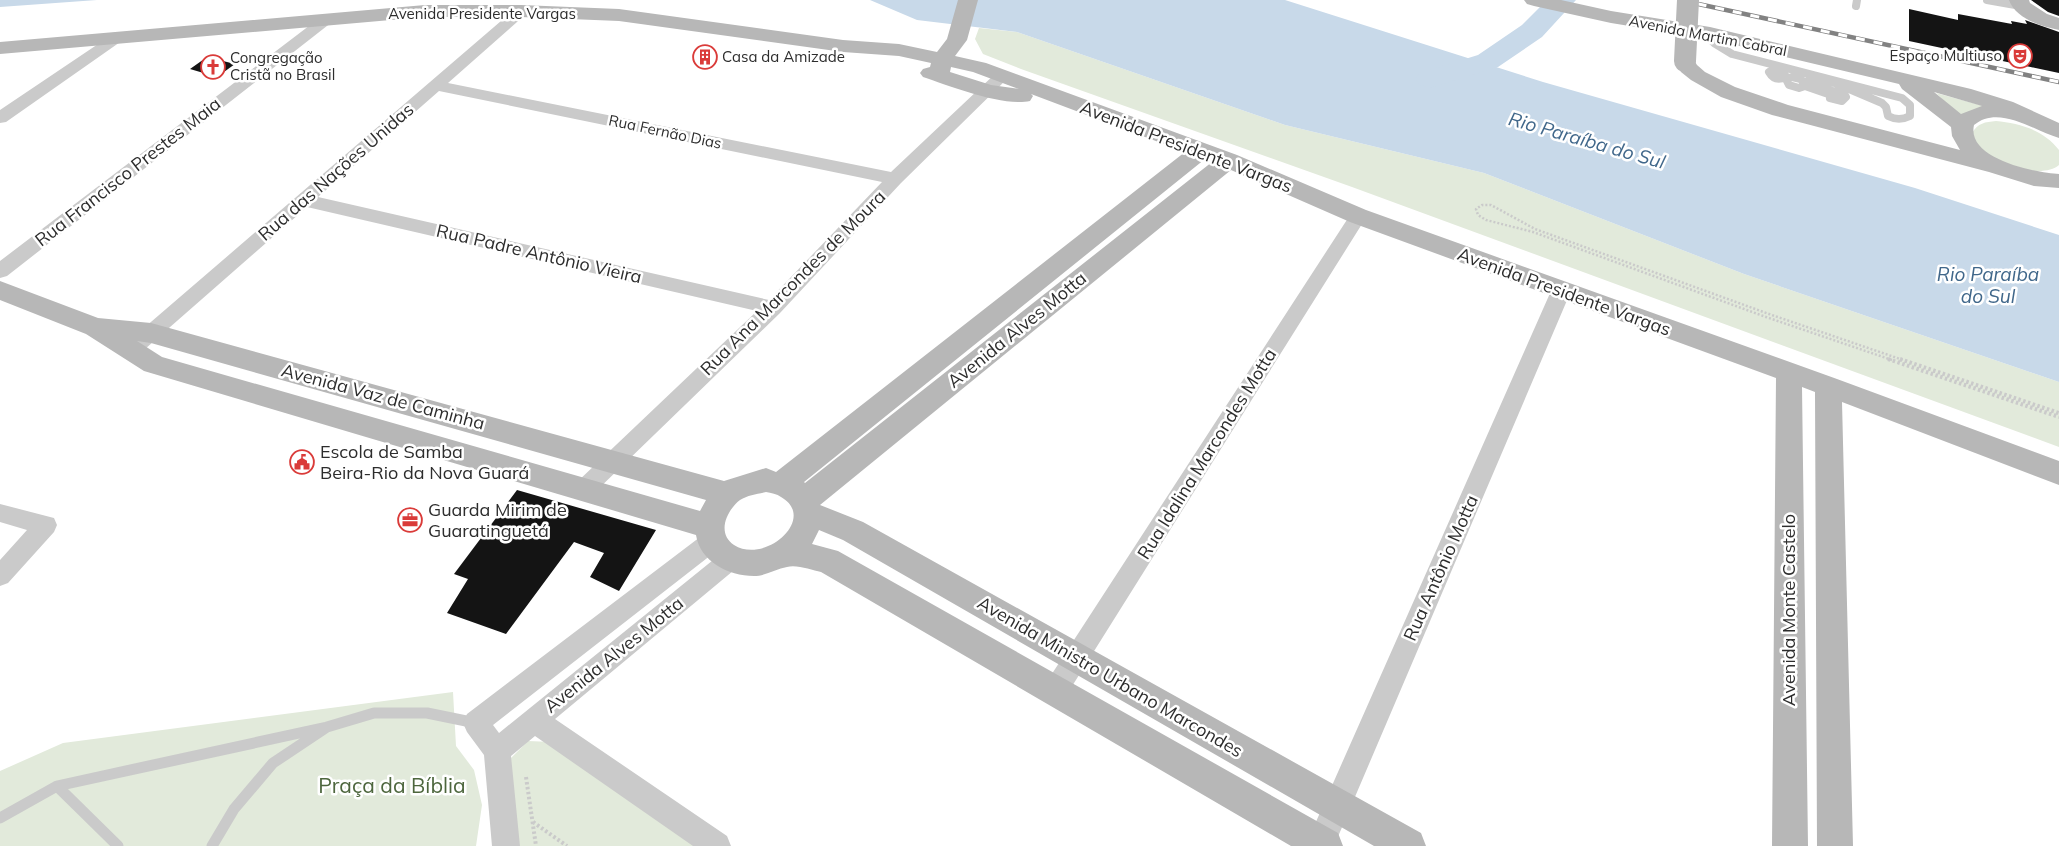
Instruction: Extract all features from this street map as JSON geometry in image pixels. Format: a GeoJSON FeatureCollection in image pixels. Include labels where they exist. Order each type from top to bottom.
{"type":"FeatureCollection","features":[{"type":"Feature","properties":{"kind":"street"},"geometry":{"type":"LineString","coordinates":[[940,67],[958,36],[968,0]]}},
{"type":"Feature","properties":{"kind":"street","name":"Avenida Martim Cabral"},"geometry":{"type":"LineString","coordinates":[[1534,0],[1611,17],[1703,32],[1882,72]]}},
{"type":"Feature","properties":{"kind":"street"},"geometry":{"type":"LineString","coordinates":[[1688,0],[1685,61],[1688,68],[1698,76],[1728,92],[1780,110],[1997,167]]}},
{"type":"Feature","properties":{"kind":"street"},"geometry":{"type":"LineString","coordinates":[[2020,3],[2040,18],[2059,24]]}},
{"type":"Feature","properties":{"kind":"street","name":"Avenida Presidente Vargas"},"geometry":{"type":"LineString","coordinates":[[0,48],[425,11],[521,11],[618,15],[843,46],[940,67],[1073,103],[1229,160],[1358,216],[1561,292],[1828,386],[2059,473]]}},
{"type":"Feature","properties":{"kind":"street","name":"Rua das Nações Unidas"},"geometry":{"type":"LineString","coordinates":[[130,351],[521,11]]}},
{"type":"Feature","properties":{"kind":"street","name":"Rua Francisco Prestes Maia"},"geometry":{"type":"LineString","coordinates":[[0,271],[327,19]]}},
{"type":"Feature","properties":{"kind":"street"},"geometry":{"type":"LineString","coordinates":[[958,36],[979,67]]}},
{"type":"Feature","properties":{"kind":"street"},"geometry":{"type":"LineString","coordinates":[[0,118],[118,37]]}},
{"type":"Feature","properties":{"kind":"street","name":"Avenida Presidente Vargas"},"geometry":{"type":"LineString","coordinates":[[940,67],[979,67],[995,83]]}},
{"type":"Feature","properties":{"kind":"street"},"geometry":{"type":"LineString","coordinates":[[1882,72],[2005,107],[2059,131]]}},
{"type":"Feature","properties":{"kind":"street"},"geometry":{"type":"LineString","coordinates":[[1882,72],[1925,93],[1949,117],[1962,126]]}},
{"type":"Feature","properties":{"kind":"street","name":"Rua Ana Marcondes de Moura"},"geometry":{"type":"LineString","coordinates":[[584,489],[773,308],[895,180],[995,83]]}},
{"type":"Feature","properties":{"kind":"street","name":"Rua Fernão Dias"},"geometry":{"type":"LineString","coordinates":[[436,85],[895,180]]}},
{"type":"Feature","properties":{"kind":"street"},"geometry":{"type":"LineString","coordinates":[[2024,117],[1990,112],[1976,115],[1966,120],[1962,126],[1962,136],[1969,147],[1981,158],[1997,167],[2015,175],[2056,182]]}},
{"type":"Feature","properties":{"kind":"street"},"geometry":{"type":"LineString","coordinates":[[1908,143],[1931,134],[1962,126]]}},
{"type":"Feature","properties":{"kind":"street","name":"Avenida Alves Motta"},"geometry":{"type":"LineString","coordinates":[[782,483],[1202,150]]}},
{"type":"Feature","properties":{"kind":"street","name":"Avenida Alves Motta"},"geometry":{"type":"LineString","coordinates":[[807,506],[1038,313],[1229,160]]}},
{"type":"Feature","properties":{"kind":"street","name":"Rua Padre Antônio Vieira"},"geometry":{"type":"LineString","coordinates":[[304,200],[773,308]]}},
{"type":"Feature","properties":{"kind":"street","name":"Rua Idalina Marcondes Motta"},"geometry":{"type":"LineString","coordinates":[[1055,691],[1358,216]]}},
{"type":"Feature","properties":{"kind":"street","name":"Avenida Vaz de Caminha"},"geometry":{"type":"LineString","coordinates":[[0,290],[95,327],[153,364],[584,489],[717,542]]}},
{"type":"Feature","properties":{"kind":"street","name":"Rua Antônio Motta"},"geometry":{"type":"LineString","coordinates":[[1323,845],[1338,806],[1561,292]]}},
{"type":"Feature","properties":{"kind":"street"},"geometry":{"type":"LineString","coordinates":[[1016,297],[1038,313]]}},
{"type":"Feature","properties":{"kind":"street","name":"Avenida Vaz de Caminha"},"geometry":{"type":"LineString","coordinates":[[95,327],[151,333],[728,494]]}},
{"type":"Feature","properties":{"kind":"street","name":"Avenida Monte Castelo"},"geometry":{"type":"LineString","coordinates":[[1789,373],[1790,846]]}},
{"type":"Feature","properties":{"kind":"street"},"geometry":{"type":"LineString","coordinates":[[1828,386],[1834,846]]}},
{"type":"Feature","properties":{"kind":"street"},"geometry":{"type":"LineString","coordinates":[[766,480],[782,483],[794,488],[807,506],[804,534],[786,553],[769,561],[746,563],[717,542],[714,511],[728,494],[744,484],[766,480]]}},
{"type":"Feature","properties":{"kind":"street","name":"Avenida Ministro Urbano Marcondes"},"geometry":{"type":"LineString","coordinates":[[807,506],[1338,806],[1393,842]]}},
{"type":"Feature","properties":{"kind":"street"},"geometry":{"type":"LineString","coordinates":[[0,513],[46,525],[0,576]]}},
{"type":"Feature","properties":{"kind":"street","name":"Avenida Alves Motta"},"geometry":{"type":"LineString","coordinates":[[497,751],[534,720],[717,542]]}},
{"type":"Feature","properties":{"kind":"street","name":"Avenida Alves Motta"},"geometry":{"type":"LineString","coordinates":[[476,723],[717,542]]}},
{"type":"Feature","properties":{"kind":"street"},"geometry":{"type":"LineString","coordinates":[[786,553],[827,560],[1323,845]]}},
{"type":"Feature","properties":{"kind":"street"},"geometry":{"type":"LineString","coordinates":[[534,720],[716,846]]}},
{"type":"Feature","properties":{"kind":"street"},"geometry":{"type":"LineString","coordinates":[[476,723],[497,751],[501,838]]}},
{"type":"Feature","properties":{"kind":"lane"},"geometry":{"type":"LineString","coordinates":[[1987,0],[2020,3]]}},
{"type":"Feature","properties":{"kind":"lane"},"geometry":{"type":"LineString","coordinates":[[1703,32],[1714,44],[1732,54],[1740,56],[1902,98],[1908,102],[1912,111],[1910,116],[1893,119],[1888,116],[1886,107],[1882,103],[1841,86],[1814,78],[1809,79],[1809,81],[1828,90],[1844,94],[1846,98],[1842,101],[1830,98],[1831,95],[1806,86],[1799,88],[1792,86],[1787,83],[1786,78],[1775,78],[1770,74],[1770,71],[1740,56]]}},
{"type":"Feature","properties":{"kind":"lane"},"geometry":{"type":"LineString","coordinates":[[0,818],[56,786],[327,727],[374,713],[427,712],[476,723]]}},
{"type":"Feature","properties":{"kind":"lane"},"geometry":{"type":"LineString","coordinates":[[212,846],[234,810],[273,763],[327,727]]}},
{"type":"Feature","properties":{"kind":"lane"},"geometry":{"type":"LineString","coordinates":[[56,786],[118,846]]}},
{"type":"Feature","properties":{"kind":"path"},"geometry":{"type":"LineString","coordinates":[[2059,412],[1769,314],[1535,229],[1491,205],[1482,205],[1476,210],[1478,215],[1486,220],[1533,232],[1766,317],[2059,417]]}},
{"type":"Feature","properties":{"kind":"path"},"geometry":{"type":"LineString","coordinates":[[524,769],[536,846]]}},
{"type":"Feature","properties":{"kind":"path"},"geometry":{"type":"LineString","coordinates":[[532,821],[567,846]]}},
{"type":"Feature","properties":{"kind":"green space"},"geometry":{"type":"Polygon","coordinates":[[[979,28],[1017,32],[1285,125],[1484,173],[1744,274],[2059,382],[2059,447],[1352,187],[1021,69],[983,54],[975,39],[979,28]]]}},
{"type":"Feature","properties":{"kind":"green space"},"geometry":{"type":"Polygon","coordinates":[[[1936,93],[1991,108],[1961,117],[1936,93]]]}},
{"type":"Feature","properties":{"kind":"green space"},"geometry":{"type":"Polygon","coordinates":[[[1996,121],[2022,126],[2046,137],[2059,150],[2059,165],[2041,171],[2029,170],[2005,164],[1985,153],[1978,145],[1972,133],[1982,124],[1996,121]]]}},
{"type":"Feature","properties":{"kind":"green space"},"geometry":{"type":"Polygon","coordinates":[[[453,692],[456,746],[474,770],[482,805],[476,846],[0,846],[0,771],[63,743],[453,692]]]}},
{"type":"Feature","properties":{"kind":"green space","name":"Praça da Bíblia"},"geometry":{"type":"Polygon","coordinates":[[[528,741],[552,742],[702,846],[517,846],[510,759],[528,741]]]}},
{"type":"Feature","properties":{"kind":"water"},"geometry":{"type":"Polygon","coordinates":[[[0,0],[97,0],[0,7],[0,0]]]}},
{"type":"Feature","properties":{"kind":"water","name":"Rio Paraíba do Sul"},"geometry":{"type":"Polygon","coordinates":[[[870,0],[1285,0],[1543,82],[1915,188],[2059,235],[2059,382],[1744,274],[1484,173],[1285,125],[1017,32],[917,20],[870,0]]]}},
{"type":"Feature","properties":{"kind":"building"},"geometry":{"type":"Polygon","coordinates":[[[2031,0],[2059,0],[2059,16],[2048,12],[2031,0]]]}},
{"type":"Feature","properties":{"kind":"building","name":"Espaço Multiuso"},"geometry":{"type":"Polygon","coordinates":[[[1909,9],[1958,20],[1958,14],[2012,24],[2011,21],[2027,24],[2025,20],[2059,32],[2059,73],[1909,41],[1909,9]]]}},
{"type":"Feature","properties":{"kind":"building","name":"Congregação Cristã no Brasil"},"geometry":{"type":"Polygon","coordinates":[[[207,57],[235,64],[217,77],[190,69],[207,57]]]}},
{"type":"Feature","properties":{"kind":"building"},"geometry":{"type":"Polygon","coordinates":[[[517,490],[656,530],[619,591],[590,577],[604,553],[574,542],[506,634],[447,613],[468,579],[454,574],[517,490]]]}},
{"type":"Feature","properties":{"kind":"waterway"},"geometry":{"type":"LineString","coordinates":[[1430,79],[1488,61],[1532,31],[1562,0]]}},
{"type":"Feature","properties":{"kind":"railway"},"geometry":{"type":"LineString","coordinates":[[1680,0],[2059,82]]}},
{"type":"Feature","properties":{"kind":"place","name":"Espaço Multiuso"},"geometry":{"type":"Point","coordinates":[2020,56]}},
{"type":"Feature","properties":{"kind":"place","name":"Casa da Amizade"},"geometry":{"type":"Point","coordinates":[705,57]}},
{"type":"Feature","properties":{"kind":"place","name":"Congregação Cristã no Brasil"},"geometry":{"type":"Point","coordinates":[213,67]}},
{"type":"Feature","properties":{"kind":"place","name":"Escola de Samba Beira-Rio da Nova Guará"},"geometry":{"type":"Point","coordinates":[302,462]}},
{"type":"Feature","properties":{"kind":"place","name":"Guarda Mirim de Guaratinguetá"},"geometry":{"type":"Point","coordinates":[410,520]}}]}
